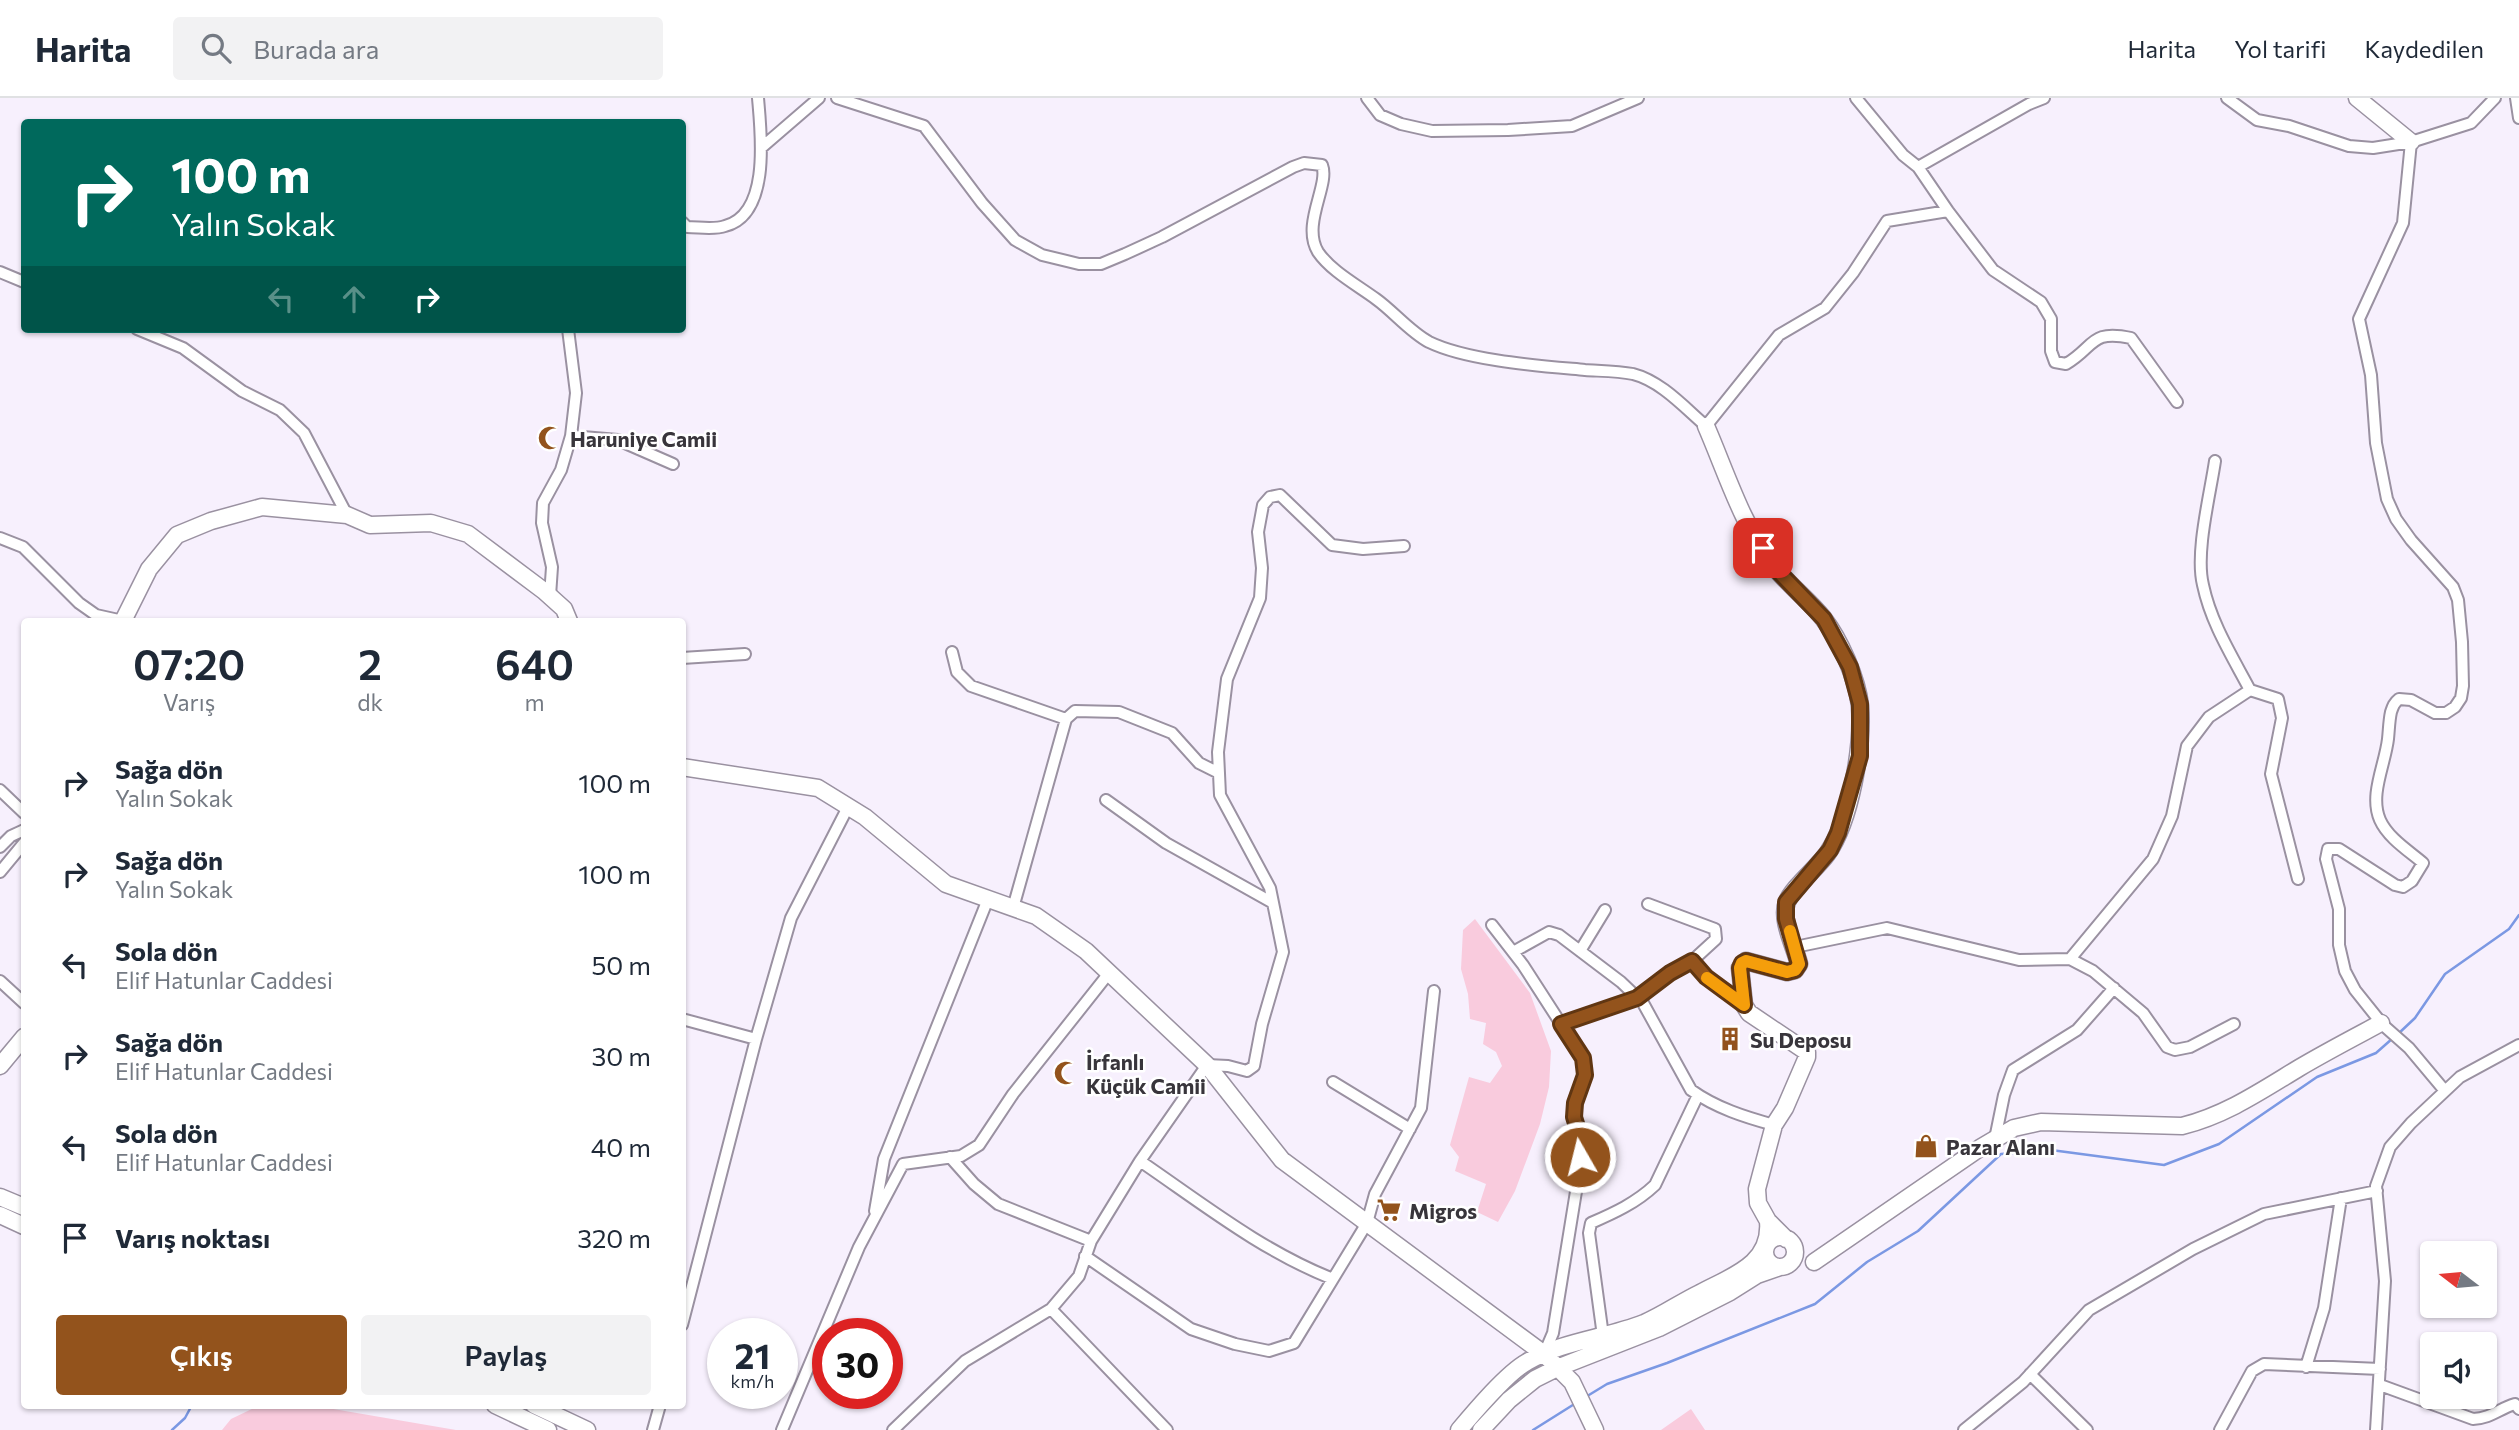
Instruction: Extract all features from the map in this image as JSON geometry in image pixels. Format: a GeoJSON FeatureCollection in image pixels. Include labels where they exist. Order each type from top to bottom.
{"type":"FeatureCollection","features":[{"type":"Feature","properties":{"kind":"street"},"geometry":{"type":"LineString","coordinates":[[686,226],[726,226],[741,218],[752,201],[760,177],[758,98]]}},
{"type":"Feature","properties":{"kind":"street"},"geometry":{"type":"LineString","coordinates":[[761,148],[819,98]]}},
{"type":"Feature","properties":{"kind":"street"},"geometry":{"type":"LineString","coordinates":[[837,98],[924,126],[982,203],[1015,240],[1042,255],[1079,264],[1101,264],[1125,254],[1293,167],[1304,163],[1322,165],[1325,173],[1316,203],[1312,239],[1319,253],[1335,269],[1386,306],[1427,341],[1454,352],[1541,366],[1633,374],[1655,383],[1706,426],[1744,515],[1772,565],[1824,619],[1850,667],[1860,704],[1860,756],[1838,833],[1830,850],[1786,902],[1786,919],[1799,964],[1795,970],[1787,972],[1746,961],[1742,963],[1740,968],[1744,1005]]}},
{"type":"Feature","properties":{"kind":"street"},"geometry":{"type":"LineString","coordinates":[[1367,98],[1380,115],[1401,124],[1432,131],[1572,126],[1639,98]]}},
{"type":"Feature","properties":{"kind":"street"},"geometry":{"type":"LineString","coordinates":[[1856,98],[1903,155],[1918,167],[1993,270],[2040,302],[2051,319],[2051,351],[2055,362],[2066,364],[2098,338],[2113,334],[2131,338],[2177,402]]}},
{"type":"Feature","properties":{"kind":"street"},"geometry":{"type":"LineString","coordinates":[[1918,167],[2044,98]]}},
{"type":"Feature","properties":{"kind":"street"},"geometry":{"type":"LineString","coordinates":[[2227,98],[2257,120],[2348,146],[2373,149],[2411,142],[2471,123],[2490,100]]}},
{"type":"Feature","properties":{"kind":"street"},"geometry":{"type":"LineString","coordinates":[[2357,98],[2411,142]]}},
{"type":"Feature","properties":{"kind":"street"},"geometry":{"type":"LineString","coordinates":[[2516,98],[2519,118]]}},
{"type":"Feature","properties":{"kind":"street"},"geometry":{"type":"LineString","coordinates":[[2411,142],[2403,223],[2359,318],[2371,375],[2376,443],[2387,499],[2396,519],[2411,540],[2453,587],[2458,600],[2461,628],[2463,685],[2461,698],[2455,707],[2446,713],[2435,713],[2411,700],[2399,699],[2394,703],[2390,714],[2388,741],[2377,790],[2377,809],[2380,821],[2389,833],[2423,863],[2412,881],[2403,887],[2395,885],[2339,849],[2327,850],[2326,859],[2339,909],[2339,945],[2345,971],[2355,990],[2384,1026],[2409,1048],[2445,1091]]}},
{"type":"Feature","properties":{"kind":"street"},"geometry":{"type":"LineString","coordinates":[[1706,426],[1779,335],[1825,307],[1853,273],[1887,221],[1948,211]]}},
{"type":"Feature","properties":{"kind":"street"},"geometry":{"type":"LineString","coordinates":[[0,272],[21,281]]}},
{"type":"Feature","properties":{"kind":"street"},"geometry":{"type":"LineString","coordinates":[[147,333],[183,348],[242,391],[280,410],[304,433],[347,516]]}},
{"type":"Feature","properties":{"kind":"street"},"geometry":{"type":"LineString","coordinates":[[551,596],[552,566],[542,523],[543,503],[561,470],[571,436],[576,393],[568,333]]}},
{"type":"Feature","properties":{"kind":"street"},"geometry":{"type":"LineString","coordinates":[[571,436],[618,440],[673,464]]}},
{"type":"Feature","properties":{"kind":"street"},"geometry":{"type":"LineString","coordinates":[[2215,461],[2201,560],[2202,584],[2217,628],[2250,690],[2278,699],[2282,718],[2271,774],[2298,879]]}},
{"type":"Feature","properties":{"kind":"street"},"geometry":{"type":"LineString","coordinates":[[1208,1065],[1247,1071],[1254,1066],[1262,1024],[1283,952],[1270,888],[1220,795],[1218,752],[1227,679],[1260,598],[1262,568],[1258,532],[1263,505],[1270,496],[1280,495],[1332,545],[1363,549],[1404,546]]}},
{"type":"Feature","properties":{"kind":"street"},"geometry":{"type":"LineString","coordinates":[[124,618],[149,569],[177,535],[212,521],[262,508],[347,516],[370,525],[431,523],[468,534],[551,596],[564,609],[568,618]]}},
{"type":"Feature","properties":{"kind":"street"},"geometry":{"type":"LineString","coordinates":[[0,538],[23,547],[79,603],[96,615],[110,618]]}},
{"type":"Feature","properties":{"kind":"street"},"geometry":{"type":"LineString","coordinates":[[953,652],[957,672],[971,686],[1066,719]]}},
{"type":"Feature","properties":{"kind":"street"},"geometry":{"type":"LineString","coordinates":[[686,658],[745,653]]}},
{"type":"Feature","properties":{"kind":"street"},"geometry":{"type":"LineString","coordinates":[[2070,959],[2153,859],[2172,816],[2187,746],[2209,718],[2250,690]]}},
{"type":"Feature","properties":{"kind":"street"},"geometry":{"type":"LineString","coordinates":[[1013,908],[1066,719],[1075,710],[1119,712],[1172,733],[1199,763],[1219,773]]}},
{"type":"Feature","properties":{"kind":"street"},"geometry":{"type":"LineString","coordinates":[[686,768],[818,788],[865,817],[946,884],[1036,916],[1086,951],[1208,1065],[1282,1160],[1544,1354],[1572,1382],[1595,1430]]}},
{"type":"Feature","properties":{"kind":"street"},"geometry":{"type":"LineString","coordinates":[[0,790],[21,810]]}},
{"type":"Feature","properties":{"kind":"street"},"geometry":{"type":"LineString","coordinates":[[1106,800],[1166,843],[1273,903]]}},
{"type":"Feature","properties":{"kind":"street"},"geometry":{"type":"LineString","coordinates":[[686,1310],[756,1039],[791,918],[848,807]]}},
{"type":"Feature","properties":{"kind":"street"},"geometry":{"type":"LineString","coordinates":[[0,847],[11,836],[21,831]]}},
{"type":"Feature","properties":{"kind":"street"},"geometry":{"type":"LineString","coordinates":[[0,872],[21,847]]}},
{"type":"Feature","properties":{"kind":"street"},"geometry":{"type":"LineString","coordinates":[[873,1220],[884,1158],[988,899]]}},
{"type":"Feature","properties":{"kind":"street"},"geometry":{"type":"LineString","coordinates":[[1561,1024],[1637,998],[1670,973],[1692,961],[1716,939],[1716,929],[1648,904]]}},
{"type":"Feature","properties":{"kind":"street"},"geometry":{"type":"LineString","coordinates":[[1580,951],[1605,910]]}},
{"type":"Feature","properties":{"kind":"street"},"geometry":{"type":"LineString","coordinates":[[1492,925],[1583,1058],[1585,1075],[1575,1103],[1574,1117],[1581,1140],[1580,1173],[1553,1333],[1544,1354]]}},
{"type":"Feature","properties":{"kind":"street"},"geometry":{"type":"LineString","coordinates":[[1795,947],[1887,928],[2019,960],[2070,959],[2093,971],[2143,1013],[2167,1046],[2175,1050],[2190,1046],[2234,1024]]}},
{"type":"Feature","properties":{"kind":"street"},"geometry":{"type":"LineString","coordinates":[[1513,952],[1549,932],[1559,935],[1621,982],[1643,1003],[1691,1090],[1746,1117],[1774,1125]]}},
{"type":"Feature","properties":{"kind":"street"},"geometry":{"type":"LineString","coordinates":[[1692,961],[1706,977],[1744,1005],[1758,1020],[1807,1052],[1807,1058],[1774,1125],[1757,1189],[1758,1203],[1768,1221],[1804,1260],[1814,1262]]}},
{"type":"Feature","properties":{"kind":"street"},"geometry":{"type":"LineString","coordinates":[[782,1430],[859,1247],[903,1164],[961,1156],[979,1146],[1013,1094],[1109,973]]}},
{"type":"Feature","properties":{"kind":"street"},"geometry":{"type":"LineString","coordinates":[[0,981],[21,1000]]}},
{"type":"Feature","properties":{"kind":"street"},"geometry":{"type":"LineString","coordinates":[[1995,1139],[2004,1094],[2013,1070],[2077,1030],[2114,988]]}},
{"type":"Feature","properties":{"kind":"street"},"geometry":{"type":"LineString","coordinates":[[1085,1256],[1191,1329],[1235,1344],[1269,1350],[1294,1343],[1367,1223],[1375,1194],[1421,1108],[1434,991]]}},
{"type":"Feature","properties":{"kind":"street"},"geometry":{"type":"LineString","coordinates":[[686,1020],[756,1039]]}},
{"type":"Feature","properties":{"kind":"street"},"geometry":{"type":"LineString","coordinates":[[1768,1221],[1767,1260],[1783,1267],[1799,1268],[1814,1262],[2014,1128],[2040,1122],[2182,1126],[2200,1122],[2255,1096],[2298,1069],[2384,1026]]}},
{"type":"Feature","properties":{"kind":"street"},"geometry":{"type":"LineString","coordinates":[[0,1066],[21,1041]]}},
{"type":"Feature","properties":{"kind":"street"},"geometry":{"type":"LineString","coordinates":[[2376,1430],[2385,1281],[2376,1186],[2390,1147],[2460,1077],[2519,1046]]}},
{"type":"Feature","properties":{"kind":"street"},"geometry":{"type":"LineString","coordinates":[[893,1430],[965,1361],[1051,1309],[1079,1276],[1091,1241],[1140,1161],[1208,1065]]}},
{"type":"Feature","properties":{"kind":"street"},"geometry":{"type":"LineString","coordinates":[[1333,1082],[1410,1129]]}},
{"type":"Feature","properties":{"kind":"street"},"geometry":{"type":"LineString","coordinates":[[1603,1336],[1589,1233],[1591,1223],[1617,1212],[1645,1195],[1655,1185],[1698,1095]]}},
{"type":"Feature","properties":{"kind":"street"},"geometry":{"type":"LineString","coordinates":[[950,1157],[974,1184],[998,1204],[1091,1241]]}},
{"type":"Feature","properties":{"kind":"street"},"geometry":{"type":"LineString","coordinates":[[1140,1161],[1269,1250],[1333,1279]]}},
{"type":"Feature","properties":{"kind":"street"},"geometry":{"type":"LineString","coordinates":[[1964,1430],[2030,1374],[2089,1310],[2193,1249],[2264,1214],[2376,1191]]}},
{"type":"Feature","properties":{"kind":"street"},"geometry":{"type":"LineString","coordinates":[[0,1197],[21,1207]]}},
{"type":"Feature","properties":{"kind":"street"},"geometry":{"type":"LineString","coordinates":[[2306,1367],[2324,1308],[2341,1198]]}},
{"type":"Feature","properties":{"kind":"street"},"geometry":{"type":"LineString","coordinates":[[0,1215],[21,1225]]}},
{"type":"Feature","properties":{"kind":"street"},"geometry":{"type":"LineString","coordinates":[[1459,1430],[1524,1363],[1544,1354],[1645,1322],[1732,1278],[1751,1264],[1773,1239],[1790,1245]]}},
{"type":"Feature","properties":{"kind":"street"},"geometry":{"type":"LineString","coordinates":[[1481,1430],[1509,1400],[1535,1379],[1659,1328],[1730,1292],[1757,1275],[1783,1267],[1793,1260],[1790,1245]]}},
{"type":"Feature","properties":{"kind":"street"},"geometry":{"type":"LineString","coordinates":[[1051,1309],[1166,1430]]}},
{"type":"Feature","properties":{"kind":"street"},"geometry":{"type":"LineString","coordinates":[[2220,1430],[2252,1371],[2264,1364],[2380,1369]]}},
{"type":"Feature","properties":{"kind":"street"},"geometry":{"type":"LineString","coordinates":[[2030,1374],[2087,1430]]}},
{"type":"Feature","properties":{"kind":"street"},"geometry":{"type":"LineString","coordinates":[[2379,1385],[2473,1419],[2487,1419],[2504,1407],[2515,1404],[2519,1409]]}},
{"type":"Feature","properties":{"kind":"street"},"geometry":{"type":"LineString","coordinates":[[503,1409],[548,1430]]}},
{"type":"Feature","properties":{"kind":"street"},"geometry":{"type":"LineString","coordinates":[[542,1409],[587,1430]]}},
{"type":"Feature","properties":{"kind":"street"},"geometry":{"type":"LineString","coordinates":[[653,1430],[659,1409]]}},
{"type":"Feature","properties":{"kind":"shaded area"},"geometry":{"type":"Polygon","coordinates":[[[1475,919],[1530,993],[1551,1051],[1549,1087],[1540,1124],[1515,1191],[1498,1222],[1477,1212],[1486,1184],[1455,1171],[1459,1157],[1450,1145],[1469,1077],[1490,1083],[1502,1066],[1496,1052],[1483,1044],[1486,1023],[1470,1019],[1468,994],[1461,969],[1463,930],[1475,919]]]}},
{"type":"Feature","properties":{"kind":"shaded area"},"geometry":{"type":"Polygon","coordinates":[[[252,1409],[333,1409],[456,1430],[222,1430],[231,1419],[252,1409]]]}},
{"type":"Feature","properties":{"kind":"shaded area"},"geometry":{"type":"Polygon","coordinates":[[[1691,1409],[1705,1430],[1661,1430],[1691,1409]]]}},
{"type":"Feature","properties":{"kind":"waterway"},"geometry":{"type":"LineString","coordinates":[[2398,1034],[2415,1018],[2445,974],[2509,929],[2519,915]]}},
{"type":"Feature","properties":{"kind":"waterway"},"geometry":{"type":"LineString","coordinates":[[1584,1398],[1607,1384],[1815,1304],[1867,1262],[1918,1231],[2001,1154],[2051,1150],[2164,1165],[2219,1144],[2317,1077],[2376,1053],[2393,1038]]}},
{"type":"Feature","properties":{"kind":"waterway"},"geometry":{"type":"LineString","coordinates":[[1533,1430],[1576,1403]]}},
{"type":"Feature","properties":{"kind":"waterway"},"geometry":{"type":"LineString","coordinates":[[172,1430],[185,1418],[190,1409]]}},
{"type":"Feature","properties":{"kind":"slow traffic"},"geometry":{"type":"LineString","coordinates":[[1707,978],[1744,1005],[1740,968],[1742,963],[1746,961],[1787,972],[1795,970],[1799,964],[1790,931]]}},
{"type":"Feature","properties":{"kind":"place","name":"Haruniye Camii"},"geometry":{"type":"Point","coordinates":[550,438]}},
{"type":"Feature","properties":{"kind":"place","name":"Su Deposu"},"geometry":{"type":"Point","coordinates":[1730,1039]}},
{"type":"Feature","properties":{"kind":"place","name":"İrfanlı Küçük Camii"},"geometry":{"type":"Point","coordinates":[1066,1073]}},
{"type":"Feature","properties":{"kind":"place","name":"Pazar Alanı"},"geometry":{"type":"Point","coordinates":[1926,1146]}},
{"type":"Feature","properties":{"kind":"place","name":"Migros"},"geometry":{"type":"Point","coordinates":[1389,1210]}},
{"type":"Feature","properties":{"kind":"route"},"geometry":{"type":"LineString","coordinates":[[1580,1157],[1581,1140],[1574,1117],[1575,1103],[1585,1075],[1583,1058],[1561,1024],[1637,998],[1670,973],[1692,961],[1721,990],[1744,1005],[1740,968],[1742,963],[1746,961],[1787,972],[1795,970],[1799,964],[1786,919],[1786,902],[1800,883],[1815,870],[1830,850],[1838,833],[1860,756],[1860,704],[1850,667],[1824,619],[1772,565],[1763,548]]}}]}
